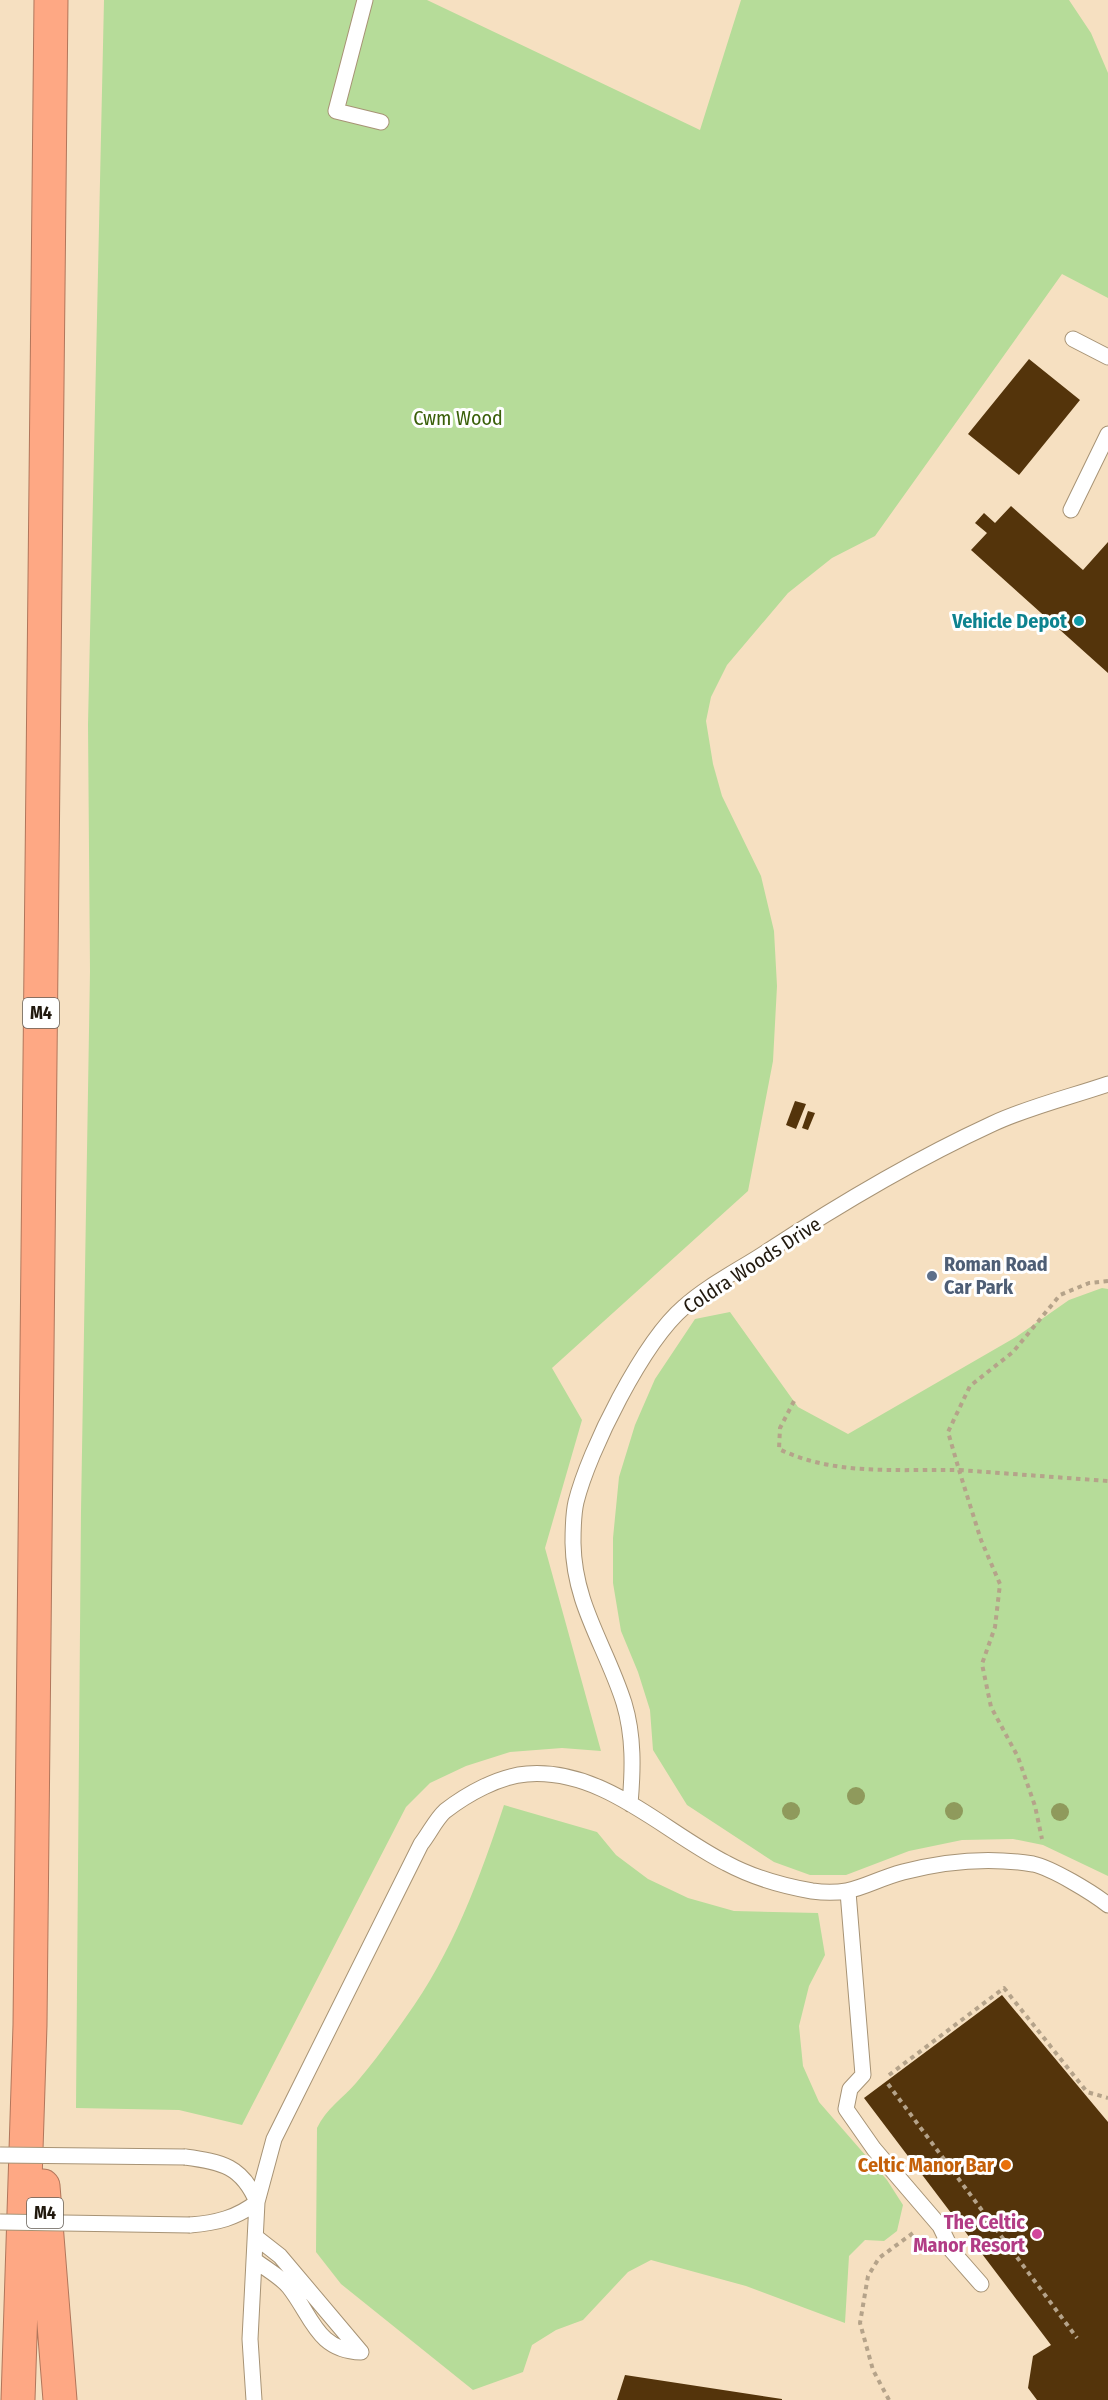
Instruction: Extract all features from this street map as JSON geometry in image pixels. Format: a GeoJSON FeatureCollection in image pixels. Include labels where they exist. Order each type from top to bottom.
{"type":"FeatureCollection","features":[{"type":"Feature","properties":{"kind":"highway","name":"M4"},"geometry":{"type":"LineString","coordinates":[[18,2400],[30,2025],[51,0]]}},
{"type":"Feature","properties":{"kind":"highway","name":"M4"},"geometry":{"type":"LineString","coordinates":[[30,2025],[60,2400]]}},
{"type":"Feature","properties":{"kind":"lane"},"geometry":{"type":"LineString","coordinates":[[365,0],[336,111],[381,122]]}},
{"type":"Feature","properties":{"kind":"lane"},"geometry":{"type":"LineString","coordinates":[[1073,339],[1108,357]]}},
{"type":"Feature","properties":{"kind":"lane"},"geometry":{"type":"LineString","coordinates":[[1071,510],[1108,434]]}},
{"type":"Feature","properties":{"kind":"lane","name":"Coldra Woods Drive"},"geometry":{"type":"LineString","coordinates":[[630,1804],[632,1763],[630,1727],[624,1701],[584,1610],[575,1577],[573,1541],[576,1505],[587,1468],[636,1369],[658,1334],[684,1306],[801,1230],[900,1173],[993,1123],[1108,1084]]}},
{"type":"Feature","properties":{"kind":"lane"},"geometry":{"type":"LineString","coordinates":[[254,2400],[250,2339],[256,2261],[257,2202],[274,2139],[421,1844],[444,1812],[473,1793],[505,1778],[525,1774],[546,1774],[570,1779],[630,1804],[727,1864],[755,1876],[814,1891],[848,1892],[902,1872],[962,1860],[1035,1864],[1093,1893],[1108,1905]]}},
{"type":"Feature","properties":{"kind":"lane"},"geometry":{"type":"LineString","coordinates":[[848,1892],[863,2074],[850,2089],[846,2109],[874,2149],[940,2226],[952,2251],[981,2284]]}},
{"type":"Feature","properties":{"kind":"lane"},"geometry":{"type":"LineString","coordinates":[[0,2156],[185,2157],[231,2167],[243,2175],[257,2202]]}},
{"type":"Feature","properties":{"kind":"lane"},"geometry":{"type":"LineString","coordinates":[[0,2222],[190,2225],[223,2221],[245,2212],[257,2202]]}},
{"type":"Feature","properties":{"kind":"lane"},"geometry":{"type":"LineString","coordinates":[[256,2238],[280,2256],[361,2352],[345,2351],[325,2340],[288,2285],[256,2261]]}},
{"type":"Feature","properties":{"kind":"path"},"geometry":{"type":"LineString","coordinates":[[1035,1864],[1042,1845],[1035,1806],[1018,1757],[991,1707],[982,1664],[995,1627],[1000,1584],[981,1540],[948,1432],[970,1386],[1013,1352],[1060,1295],[1089,1283],[1108,1281]]}},
{"type":"Feature","properties":{"kind":"path"},"geometry":{"type":"LineString","coordinates":[[794,1401],[777,1438],[779,1449],[798,1459],[829,1467],[959,1470],[1108,1481]]}},
{"type":"Feature","properties":{"kind":"path"},"geometry":{"type":"LineString","coordinates":[[1077,2338],[884,2079],[1005,1988],[1087,2092],[1108,2098]]}},
{"type":"Feature","properties":{"kind":"path"},"geometry":{"type":"LineString","coordinates":[[889,2400],[873,2370],[860,2323],[868,2276],[879,2258],[907,2238],[931,2216]]}},
{"type":"Feature","properties":{"kind":"green space","name":"Cwm Wood"},"geometry":{"type":"Polygon","coordinates":[[[104,0],[427,0],[700,130],[741,0],[1069,0],[1091,33],[1108,73],[1108,298],[1062,274],[875,536],[832,558],[788,593],[727,665],[711,697],[706,721],[713,764],[722,796],[761,876],[774,931],[777,986],[773,1061],[748,1191],[552,1368],[582,1420],[545,1548],[601,1751],[562,1748],[510,1752],[466,1766],[430,1783],[406,1807],[242,2125],[179,2110],[76,2108],[81,1511],[90,971],[88,725],[104,0]]]}},
{"type":"Feature","properties":{"kind":"green space"},"geometry":{"type":"Polygon","coordinates":[[[1102,1288],[1108,1289],[1108,1876],[1043,1845],[1013,1839],[962,1840],[909,1851],[846,1875],[810,1875],[774,1862],[687,1805],[653,1750],[650,1710],[638,1672],[621,1631],[613,1583],[613,1538],[619,1477],[635,1425],[655,1379],[695,1319],[730,1312],[798,1407],[848,1434],[1016,1337],[1069,1300],[1102,1288]]]}},
{"type":"Feature","properties":{"kind":"green space"},"geometry":{"type":"Polygon","coordinates":[[[504,1805],[597,1832],[616,1855],[648,1879],[688,1898],[734,1911],[818,1913],[825,1955],[809,1986],[799,2026],[803,2066],[819,2102],[887,2180],[903,2205],[897,2231],[884,2241],[865,2240],[849,2256],[845,2323],[746,2286],[651,2260],[628,2272],[583,2320],[556,2330],[532,2345],[523,2372],[473,2390],[341,2284],[316,2252],[317,2128],[325,2115],[356,2083],[382,2051],[437,1968],[475,1888],[504,1805]]]}},
{"type":"Feature","properties":{"kind":"building"},"geometry":{"type":"Polygon","coordinates":[[[1029,359],[1080,400],[1019,475],[968,434],[1029,359]]]}},
{"type":"Feature","properties":{"kind":"building","name":"Vehicle Depot"},"geometry":{"type":"Polygon","coordinates":[[[1011,506],[1083,570],[1108,542],[1108,673],[971,550],[987,533],[975,523],[984,513],[995,523],[1011,506]]]}},
{"type":"Feature","properties":{"kind":"building"},"geometry":{"type":"Polygon","coordinates":[[[795,1101],[806,1104],[796,1129],[786,1125],[795,1101]]]}},
{"type":"Feature","properties":{"kind":"building"},"geometry":{"type":"Polygon","coordinates":[[[808,1111],[815,1113],[808,1130],[802,1128],[808,1111]]]}},
{"type":"Feature","properties":{"kind":"building","name":"The Celtic Manor Resort"},"geometry":{"type":"Polygon","coordinates":[[[1002,1995],[1108,2122],[1108,2400],[1037,2400],[1028,2388],[1033,2356],[1051,2345],[864,2098],[1002,1995]]]}},
{"type":"Feature","properties":{"kind":"building"},"geometry":{"type":"Polygon","coordinates":[[[625,2375],[782,2399],[782,2400],[617,2400],[625,2375]]]}},
{"type":"Feature","properties":{"kind":"place","name":"Vehicle Depot"},"geometry":{"type":"Point","coordinates":[1079,621]}},
{"type":"Feature","properties":{"kind":"place","name":"Roman Road Car Park"},"geometry":{"type":"Point","coordinates":[932,1276]}},
{"type":"Feature","properties":{"kind":"place","name":"Celtic Manor Bar"},"geometry":{"type":"Point","coordinates":[1006,2165]}},
{"type":"Feature","properties":{"kind":"place","name":"The Celtic Manor Resort"},"geometry":{"type":"Point","coordinates":[1037,2234]}}]}
